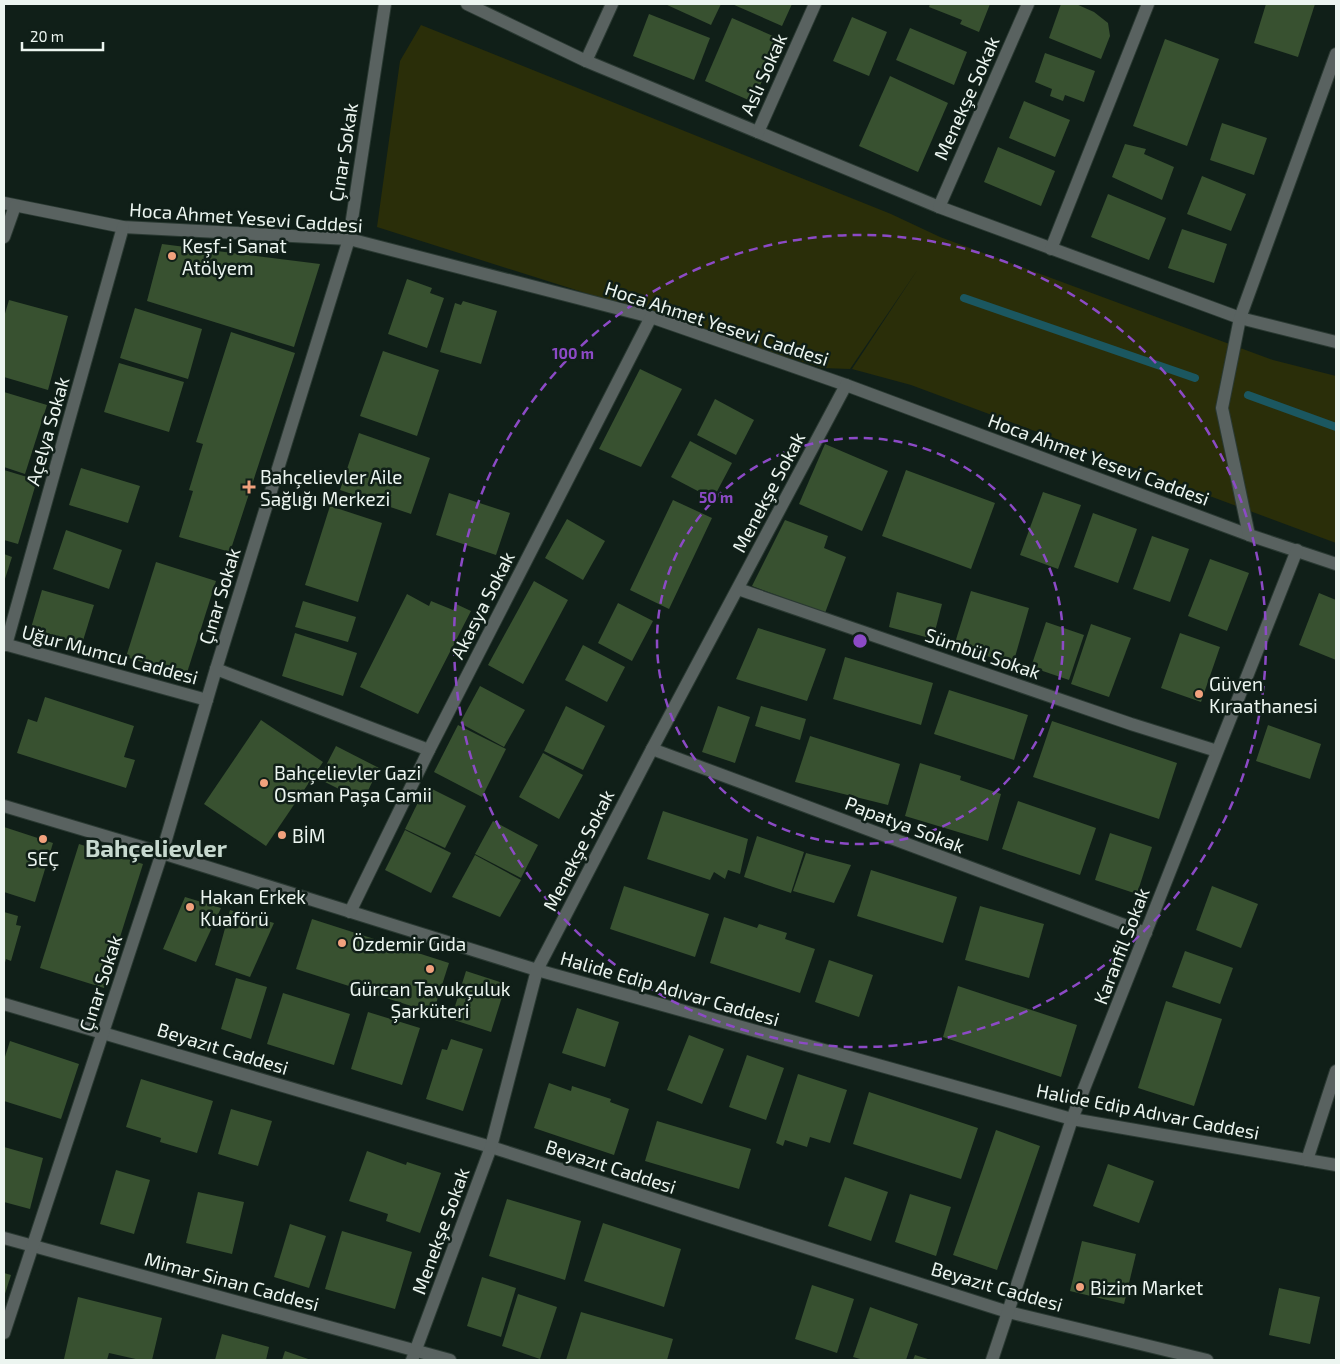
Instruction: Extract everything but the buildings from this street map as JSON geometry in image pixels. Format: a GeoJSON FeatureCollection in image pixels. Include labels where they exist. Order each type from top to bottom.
{"type":"FeatureCollection","features":[{"type":"Feature","properties":{"kind":"street","name":"Çınar Sokak"},"geometry":{"type":"LineString","coordinates":[[4,1333],[162,853],[216,670],[349,239],[385,4]]}},
{"type":"Feature","properties":{"kind":"street"},"geometry":{"type":"LineString","coordinates":[[467,4],[586,61],[939,207],[1240,318],[1336,342]]}},
{"type":"Feature","properties":{"kind":"street"},"geometry":{"type":"LineString","coordinates":[[586,61],[612,4]]}},
{"type":"Feature","properties":{"kind":"street","name":"Aslı Sokak"},"geometry":{"type":"LineString","coordinates":[[758,132],[815,4]]}},
{"type":"Feature","properties":{"kind":"street","name":"Menekşe Sokak"},"geometry":{"type":"LineString","coordinates":[[939,207],[1028,4]]}},
{"type":"Feature","properties":{"kind":"street"},"geometry":{"type":"LineString","coordinates":[[1051,249],[1148,4]]}},
{"type":"Feature","properties":{"kind":"street"},"geometry":{"type":"LineString","coordinates":[[1249,535],[1222,408],[1240,318],[1336,54]]}},
{"type":"Feature","properties":{"kind":"street","name":"Hoca Ahmet Yesevi Caddesi"},"geometry":{"type":"LineString","coordinates":[[9,204],[123,227],[349,239],[651,317],[846,385],[1249,535],[1336,564]]}},
{"type":"Feature","properties":{"kind":"street"},"geometry":{"type":"LineString","coordinates":[[4,237],[9,204]]}},
{"type":"Feature","properties":{"kind":"street","name":"Açelya Sokak"},"geometry":{"type":"LineString","coordinates":[[5,645],[123,227]]}},
{"type":"Feature","properties":{"kind":"street","name":"Akasya Sokak"},"geometry":{"type":"LineString","coordinates":[[350,912],[429,750],[651,317]]}},
{"type":"Feature","properties":{"kind":"street","name":"Menekşe Sokak"},"geometry":{"type":"LineString","coordinates":[[414,1355],[491,1148],[537,970],[652,748],[846,385]]}},
{"type":"Feature","properties":{"kind":"street","name":"Karanfil Sokak"},"geometry":{"type":"LineString","coordinates":[[992,1360],[1072,1119],[1296,550]]}},
{"type":"Feature","properties":{"kind":"street","name":"Sümbül Sokak"},"geometry":{"type":"LineString","coordinates":[[738,588],[1131,724],[1217,751]]}},
{"type":"Feature","properties":{"kind":"street","name":"Uğur Mumcu Caddesi"},"geometry":{"type":"LineString","coordinates":[[5,645],[207,700]]}},
{"type":"Feature","properties":{"kind":"street"},"geometry":{"type":"LineString","coordinates":[[216,670],[429,750]]}},
{"type":"Feature","properties":{"kind":"street","name":"Papatya Sokak"},"geometry":{"type":"LineString","coordinates":[[652,748],[1146,933]]}},
{"type":"Feature","properties":{"kind":"street","name":"Halide Edip Adıvar Caddesi"},"geometry":{"type":"LineString","coordinates":[[4,806],[162,853],[537,970],[1072,1119],[1336,1165]]}},
{"type":"Feature","properties":{"kind":"street","name":"Beyazıt Caddesi"},"geometry":{"type":"LineString","coordinates":[[4,1004],[491,1148],[1008,1312],[1207,1360]]}},
{"type":"Feature","properties":{"kind":"street"},"geometry":{"type":"LineString","coordinates":[[1307,1160],[1336,1071]]}},
{"type":"Feature","properties":{"kind":"street","name":"Mimar Sinan Caddesi"},"geometry":{"type":"LineString","coordinates":[[4,1238],[414,1355],[450,1360]]}},
{"type":"Feature","properties":{"kind":"green space"},"geometry":{"type":"Polygon","coordinates":[[[421,25],[891,214],[940,237],[1273,360],[1336,376],[1336,543],[911,385],[852,369],[918,269],[850,369],[822,368],[377,227],[400,61],[421,25]]]}},
{"type":"Feature","properties":{"kind":"waterway"},"geometry":{"type":"LineString","coordinates":[[964,298],[1195,378]]}},
{"type":"Feature","properties":{"kind":"waterway"},"geometry":{"type":"LineString","coordinates":[[1248,395],[1336,427]]}},
{"type":"Feature","properties":{"kind":"place","name":"Keşf-i Sanat Atölyem"},"geometry":{"type":"Point","coordinates":[172,256]}},
{"type":"Feature","properties":{"kind":"place","name":"Bahçelievler Aile Sağlığı Merkezi"},"geometry":{"type":"Point","coordinates":[249,487]}},
{"type":"Feature","properties":{"kind":"place","name":"Güven Kıraathanesi"},"geometry":{"type":"Point","coordinates":[1199,694]}},
{"type":"Feature","properties":{"kind":"place","name":"Bahçelievler Gazi Osman Paşa Camii"},"geometry":{"type":"Point","coordinates":[264,783]}},
{"type":"Feature","properties":{"kind":"place","name":"BİM"},"geometry":{"type":"Point","coordinates":[282,835]}},
{"type":"Feature","properties":{"kind":"place","name":"SEÇ"},"geometry":{"type":"Point","coordinates":[43,839]}},
{"type":"Feature","properties":{"kind":"place","name":"Hakan Erkek Kuaförü"},"geometry":{"type":"Point","coordinates":[190,907]}},
{"type":"Feature","properties":{"kind":"place","name":"Özdemir Gıda"},"geometry":{"type":"Point","coordinates":[342,943]}},
{"type":"Feature","properties":{"kind":"place","name":"Gürcan Tavukçuluk Şarküteri"},"geometry":{"type":"Point","coordinates":[430,969]}},
{"type":"Feature","properties":{"kind":"place","name":"Bizim Market"},"geometry":{"type":"Point","coordinates":[1080,1287]}},
{"type":"Feature","properties":{"kind":"district","name":"Bahçelievler"},"geometry":{"type":"Point","coordinates":[156,847]}}]}
